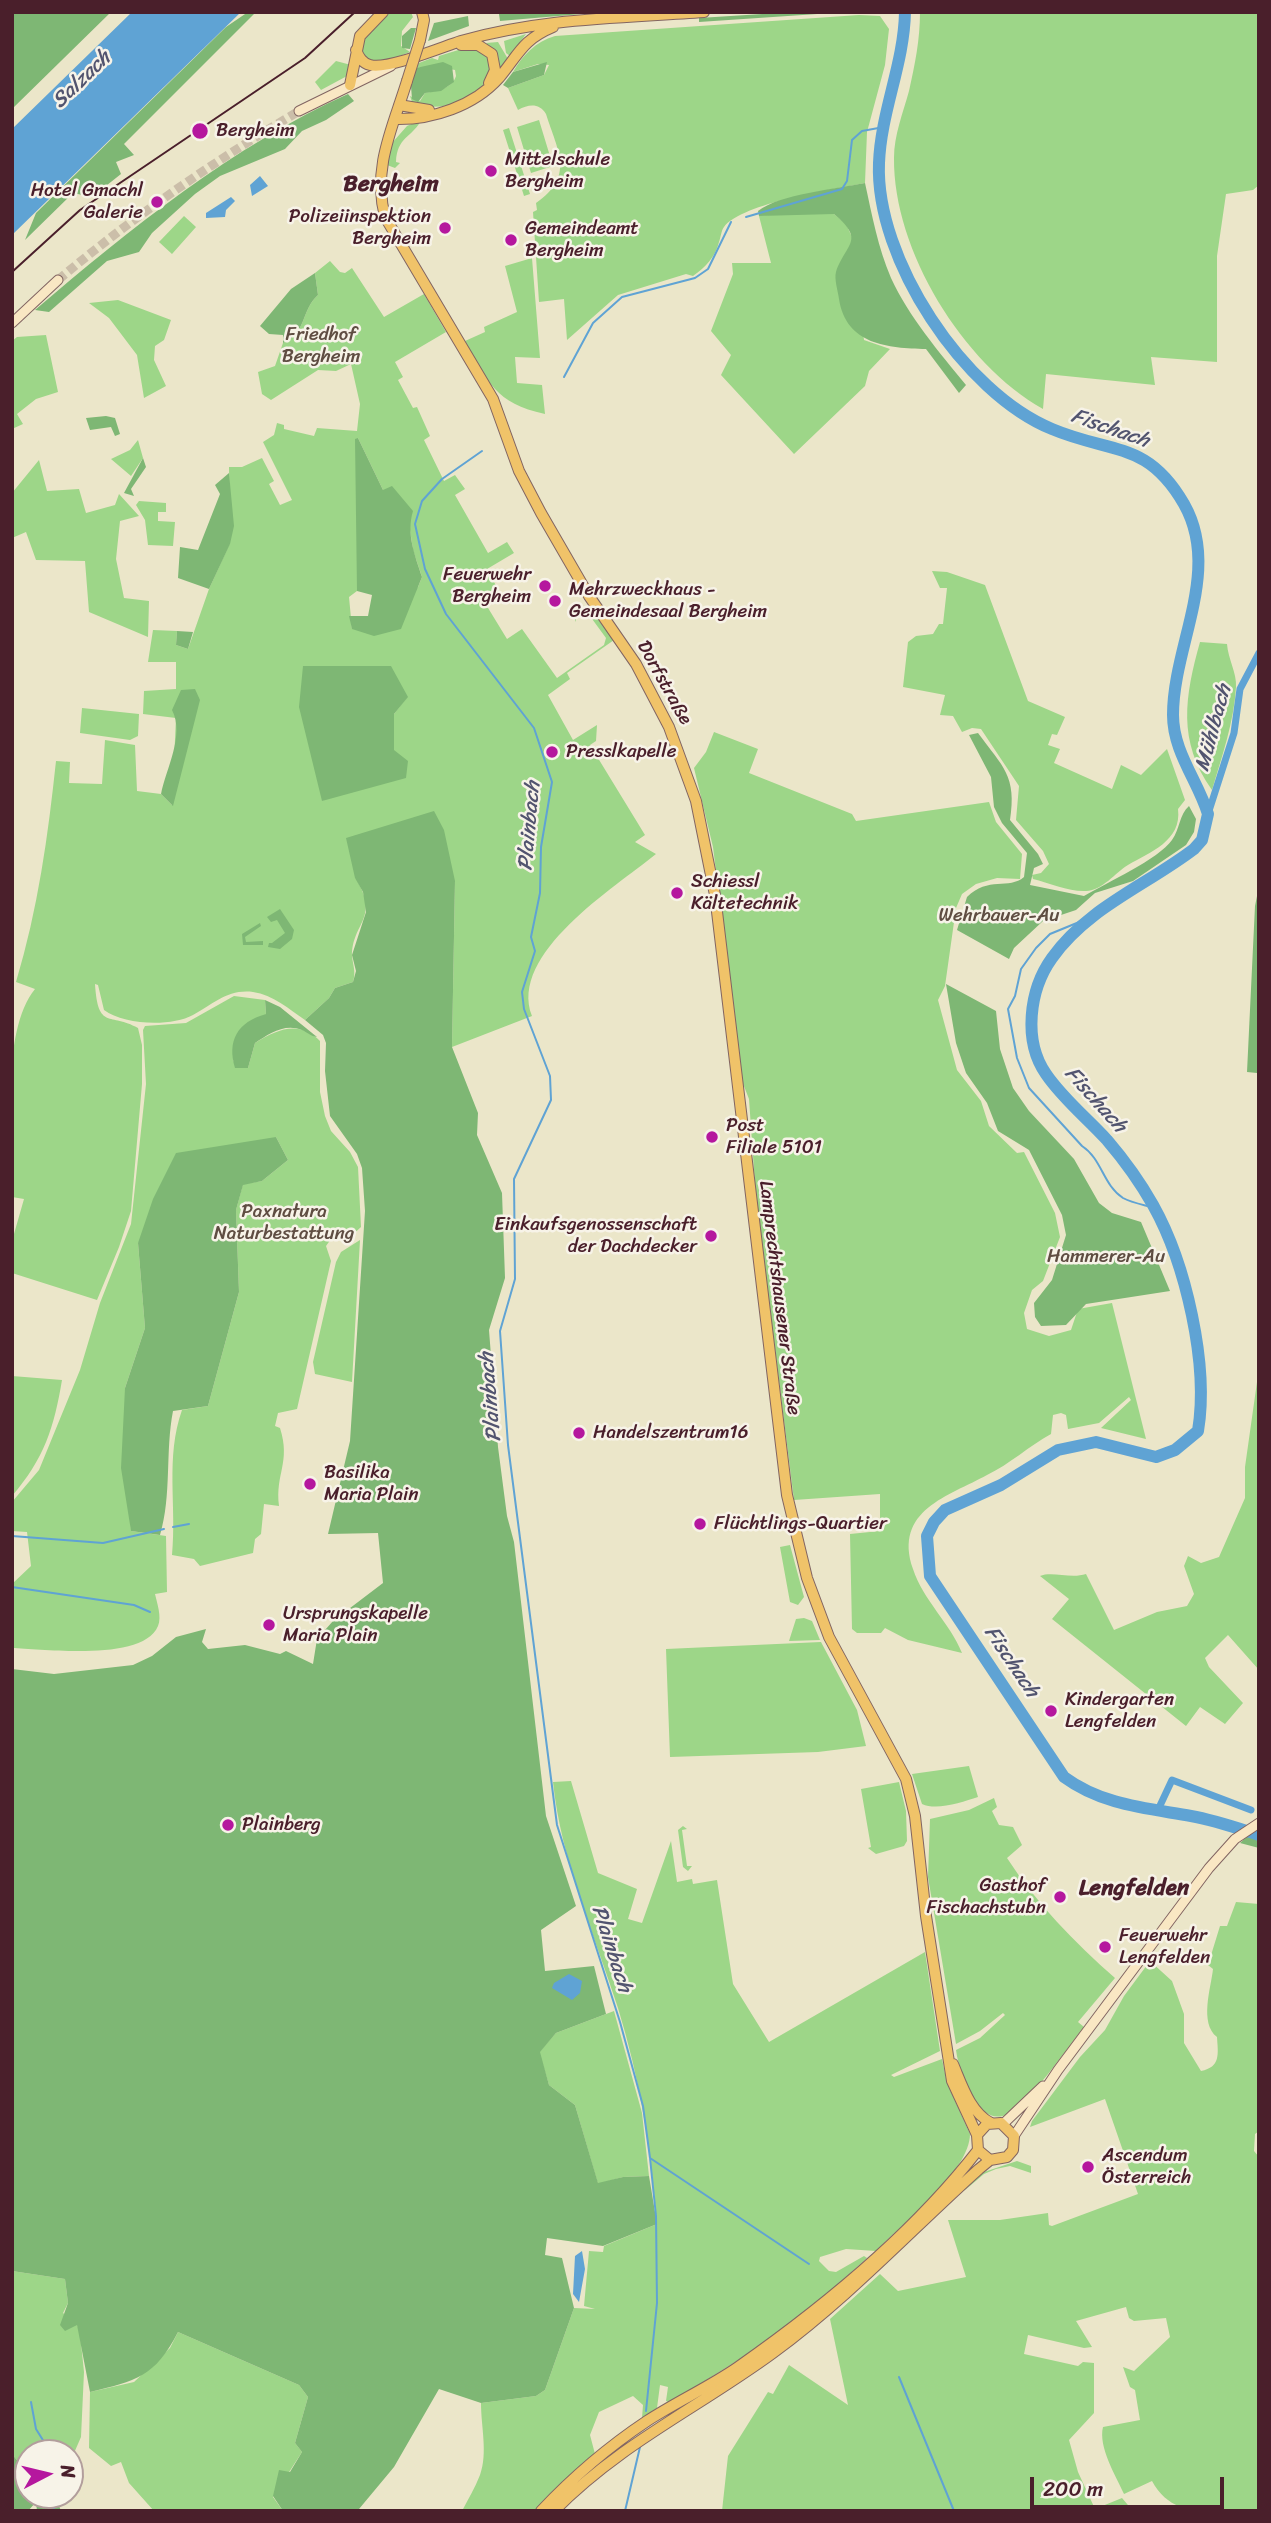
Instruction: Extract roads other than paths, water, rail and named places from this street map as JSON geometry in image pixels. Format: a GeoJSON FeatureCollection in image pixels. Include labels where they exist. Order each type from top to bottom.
{"type":"FeatureCollection","features":[{"type":"Feature","properties":{"kind":"main road"},"geometry":{"type":"LineString","coordinates":[[350,85],[360,36],[383,12]]}},
{"type":"Feature","properties":{"kind":"main road"},"geometry":{"type":"LineString","coordinates":[[422,12],[424,27],[395,119],[417,117],[469,103],[498,79],[526,41],[568,22]]}},
{"type":"Feature","properties":{"kind":"main road"},"geometry":{"type":"LineString","coordinates":[[299,111],[403,61],[439,48],[503,31],[568,22],[704,12]]}},
{"type":"Feature","properties":{"kind":"main road"},"geometry":{"type":"LineString","coordinates":[[400,105],[423,110],[457,104],[479,93],[493,78],[494,60],[484,48],[473,44],[439,48]]}},
{"type":"Feature","properties":{"kind":"main road"},"geometry":{"type":"LineString","coordinates":[[356,50],[361,60],[370,65],[403,61]]}},
{"type":"Feature","properties":{"kind":"main road","name":"Dorfstraße"},"geometry":{"type":"LineString","coordinates":[[395,119],[379,174],[385,216],[478,377],[519,471],[547,523],[589,596],[636,664],[669,727],[689,779],[704,834]]}},
{"type":"Feature","properties":{"kind":"main road"},"geometry":{"type":"LineString","coordinates":[[12,323],[58,281]]}},
{"type":"Feature","properties":{"kind":"main road","name":"Lamprechtshausener Straße"},"geometry":{"type":"LineString","coordinates":[[704,834],[715,895],[787,1496],[801,1557],[821,1618],[842,1665],[905,1779],[915,1816],[926,1916],[947,2051]]}},
{"type":"Feature","properties":{"kind":"main road"},"geometry":{"type":"LineString","coordinates":[[978,2150],[990,2160],[1001,2160],[1011,2154],[1014,2136],[1058,2070],[1209,1868],[1235,1839],[1258,1823]]}},
{"type":"Feature","properties":{"kind":"main road"},"geometry":{"type":"LineString","coordinates":[[947,2051],[972,2106],[982,2118],[991,2123],[1003,2124],[1014,2136]]}},
{"type":"Feature","properties":{"kind":"main road"},"geometry":{"type":"LineString","coordinates":[[541,2511],[619,2441],[735,2368],[848,2283],[940,2193],[978,2150],[977,2135],[952,2081],[947,2051]]}},
{"type":"Feature","properties":{"kind":"main road"},"geometry":{"type":"LineString","coordinates":[[1003,2124],[1058,2070]]}},
{"type":"Feature","properties":{"kind":"main road"},"geometry":{"type":"LineString","coordinates":[[977,2135],[991,2123]]}},
{"type":"Feature","properties":{"kind":"main road"},"geometry":{"type":"LineString","coordinates":[[554,2511],[611,2459],[737,2378],[835,2304],[990,2160]]}},
{"type":"Feature","properties":{"kind":"water","name":"Salzach"},"geometry":{"type":"Polygon","coordinates":[[[132,12],[241,12],[12,235],[12,129],[132,12]]]}},
{"type":"Feature","properties":{"kind":"water"},"geometry":{"type":"Polygon","coordinates":[[[260,176],[268,186],[252,196],[250,185],[260,176]]]}},
{"type":"Feature","properties":{"kind":"water"},"geometry":{"type":"Polygon","coordinates":[[[231,197],[235,201],[226,210],[225,217],[206,218],[206,213],[231,197]]]}},
{"type":"Feature","properties":{"kind":"water"},"geometry":{"type":"Polygon","coordinates":[[[569,1974],[582,1981],[580,1993],[572,2000],[552,1988],[554,1983],[569,1974]]]}},
{"type":"Feature","properties":{"kind":"water"},"geometry":{"type":"Polygon","coordinates":[[[582,2251],[585,2269],[579,2302],[573,2294],[575,2256],[582,2251]]]}},
{"type":"Feature","properties":{"kind":"waterway","name":"Fischach"},"geometry":{"type":"LineString","coordinates":[[905,12],[901,50],[884,125],[879,163],[882,201],[892,240],[909,280],[931,318],[987,386],[1019,411],[1052,429],[1142,459],[1170,483],[1184,504],[1194,529],[1198,555],[1197,582],[1175,689],[1174,729],[1181,754],[1208,814],[1202,840],[1194,849],[1118,898],[1066,940],[1044,971],[1038,985],[1032,1016],[1034,1046],[1046,1074],[1120,1156],[1148,1196],[1176,1256],[1185,1285],[1197,1346],[1201,1405],[1198,1431],[1175,1450],[1156,1457],[1096,1442],[1058,1450],[1001,1485],[945,1510],[934,1522],[927,1536],[930,1576],[1064,1777],[1109,1800],[1191,1816],[1259,1835]]}},
{"type":"Feature","properties":{"kind":"waterway","name":"Plainbach"},"geometry":{"type":"LineString","coordinates":[[746,217],[842,189],[847,181],[852,140],[862,131],[884,127]]}},
{"type":"Feature","properties":{"kind":"waterway","name":"Plainbach"},"geometry":{"type":"LineString","coordinates":[[564,377],[593,323],[622,297],[695,278],[708,269],[731,222]]}},
{"type":"Feature","properties":{"kind":"waterway","name":"Plainbach"},"geometry":{"type":"LineString","coordinates":[[482,451],[442,479],[422,501],[415,524],[425,569],[446,614],[534,728],[552,782],[541,847],[540,893],[531,937],[535,951],[522,992],[524,1009],[550,1076],[551,1100],[514,1179],[515,1279],[500,1331],[508,1445],[557,1825],[620,2022],[643,2106],[656,2216],[657,2303],[646,2411]]}},
{"type":"Feature","properties":{"kind":"waterway","name":"Mühlbach"},"geometry":{"type":"LineString","coordinates":[[1208,814],[1234,733],[1240,689],[1259,653]]}},
{"type":"Feature","properties":{"kind":"waterway"},"geometry":{"type":"LineString","coordinates":[[1089,918],[1050,934],[1021,969],[1015,996],[1008,1009],[1017,1058],[1029,1088],[1089,1151],[1116,1193],[1127,1200],[1155,1208]]}},
{"type":"Feature","properties":{"kind":"waterway"},"geometry":{"type":"LineString","coordinates":[[173,1527],[189,1524]]}},
{"type":"Feature","properties":{"kind":"waterway"},"geometry":{"type":"LineString","coordinates":[[12,1536],[103,1543],[164,1529]]}},
{"type":"Feature","properties":{"kind":"waterway"},"geometry":{"type":"LineString","coordinates":[[12,1587],[134,1605],[150,1612]]}},
{"type":"Feature","properties":{"kind":"waterway"},"geometry":{"type":"LineString","coordinates":[[1157,1812],[1172,1780],[1251,1810]]}},
{"type":"Feature","properties":{"kind":"waterway"},"geometry":{"type":"LineString","coordinates":[[650,2158],[809,2264]]}},
{"type":"Feature","properties":{"kind":"waterway"},"geometry":{"type":"LineString","coordinates":[[899,2377],[954,2511]]}},
{"type":"Feature","properties":{"kind":"waterway"},"geometry":{"type":"LineString","coordinates":[[31,2402],[36,2429],[42,2439]]}},
{"type":"Feature","properties":{"kind":"waterway","name":"Plainbach"},"geometry":{"type":"LineString","coordinates":[[625,2511],[640,2447]]}},
{"type":"Feature","properties":{"kind":"tunnel"},"geometry":{"type":"LineString","coordinates":[[58,280],[175,191],[299,111]]}},
{"type":"Feature","properties":{"kind":"railway"},"geometry":{"type":"LineString","coordinates":[[12,272],[80,210],[305,58],[355,12]]}},
{"type":"Feature","properties":{"kind":"place","name":"Bergheim"},"geometry":{"type":"Point","coordinates":[200,131]}},
{"type":"Feature","properties":{"kind":"place","name":"Mittelschule Bergheim"},"geometry":{"type":"Point","coordinates":[491,171]}},
{"type":"Feature","properties":{"kind":"place","name":"Hotel Gmachl Galerie"},"geometry":{"type":"Point","coordinates":[157,202]}},
{"type":"Feature","properties":{"kind":"place","name":"Polizeiinspektion Bergheim"},"geometry":{"type":"Point","coordinates":[445,228]}},
{"type":"Feature","properties":{"kind":"place","name":"Gemeindeamt Bergheim"},"geometry":{"type":"Point","coordinates":[511,240]}},
{"type":"Feature","properties":{"kind":"place","name":"Feuerwehr Bergheim"},"geometry":{"type":"Point","coordinates":[545,586]}},
{"type":"Feature","properties":{"kind":"place","name":"Mehrzweckhaus - Gemeindesaal Bergheim"},"geometry":{"type":"Point","coordinates":[555,601]}},
{"type":"Feature","properties":{"kind":"place","name":"Presslkapelle"},"geometry":{"type":"Point","coordinates":[552,752]}},
{"type":"Feature","properties":{"kind":"place","name":"Schiessl Kältetechnik"},"geometry":{"type":"Point","coordinates":[677,893]}},
{"type":"Feature","properties":{"kind":"place","name":"Post Filiale 5101"},"geometry":{"type":"Point","coordinates":[712,1137]}},
{"type":"Feature","properties":{"kind":"place","name":"Einkaufsgenossenschaft der Dachdecker"},"geometry":{"type":"Point","coordinates":[711,1236]}},
{"type":"Feature","properties":{"kind":"place","name":"Handelszentrum16"},"geometry":{"type":"Point","coordinates":[579,1433]}},
{"type":"Feature","properties":{"kind":"place","name":"Basilika Maria Plain"},"geometry":{"type":"Point","coordinates":[310,1484]}},
{"type":"Feature","properties":{"kind":"place","name":"Flüchtlings-Quartier"},"geometry":{"type":"Point","coordinates":[700,1524]}},
{"type":"Feature","properties":{"kind":"place","name":"Ursprungskapelle Maria Plain"},"geometry":{"type":"Point","coordinates":[269,1625]}},
{"type":"Feature","properties":{"kind":"place","name":"Kindergarten Lengfelden"},"geometry":{"type":"Point","coordinates":[1051,1711]}},
{"type":"Feature","properties":{"kind":"place","name":"Plainberg"},"geometry":{"type":"Point","coordinates":[228,1825]}},
{"type":"Feature","properties":{"kind":"place","name":"Gasthof Fischachstubn"},"geometry":{"type":"Point","coordinates":[1060,1897]}},
{"type":"Feature","properties":{"kind":"place","name":"Feuerwehr Lengfelden"},"geometry":{"type":"Point","coordinates":[1105,1947]}},
{"type":"Feature","properties":{"kind":"place","name":"Ascendum Österreich"},"geometry":{"type":"Point","coordinates":[1088,2167]}},
{"type":"Feature","properties":{"kind":"district","name":"Bergheim"},"geometry":{"type":"Point","coordinates":[391,185]}},
{"type":"Feature","properties":{"kind":"district","name":"Lengfelden"},"geometry":{"type":"Point","coordinates":[1134,1889]}},
{"type":"Feature","properties":{"kind":"park label","name":"Friedhof Bergheim"},"geometry":{"type":"Point","coordinates":[321,346]}},
{"type":"Feature","properties":{"kind":"park label","name":"Wehrbauer-Au"},"geometry":{"type":"Point","coordinates":[999,916]}},
{"type":"Feature","properties":{"kind":"park label","name":"Paxnatura Naturbestattung"},"geometry":{"type":"Point","coordinates":[284,1223]}},
{"type":"Feature","properties":{"kind":"park label","name":"Hammerer-Au"},"geometry":{"type":"Point","coordinates":[1106,1257]}}]}
